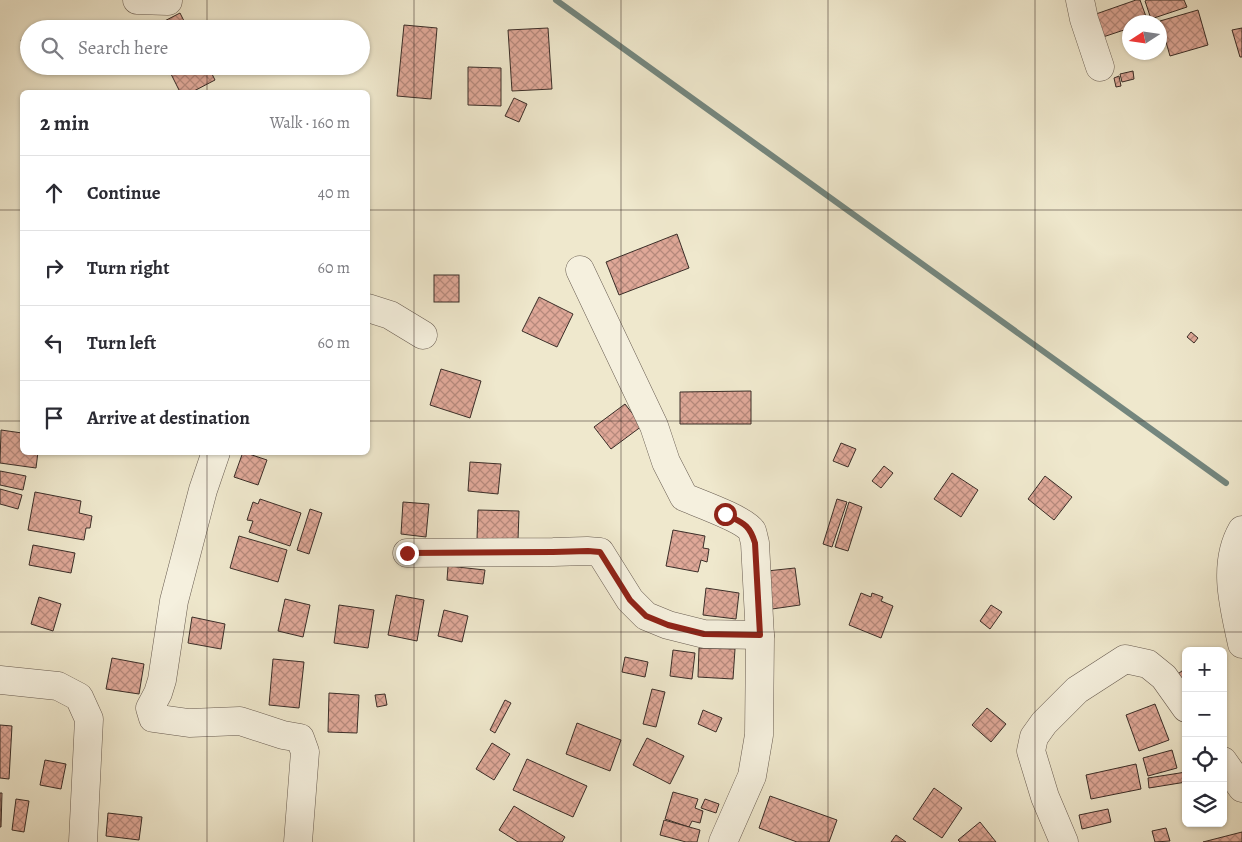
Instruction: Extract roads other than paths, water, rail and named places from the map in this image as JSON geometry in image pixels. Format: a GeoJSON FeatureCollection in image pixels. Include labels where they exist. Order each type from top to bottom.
{"type":"FeatureCollection","features":[{"type":"Feature","properties":{"kind":"street"},"geometry":{"type":"LineString","coordinates":[[137,0],[168,1]]}},
{"type":"Feature","properties":{"kind":"street"},"geometry":{"type":"LineString","coordinates":[[1080,0],[1084,19],[1100,67]]}},
{"type":"Feature","properties":{"kind":"street"},"geometry":{"type":"LineString","coordinates":[[580,270],[650,417],[666,462],[684,497],[725,514],[745,524],[752,531],[755,543],[760,635],[759,735],[752,776],[723,842]]}},
{"type":"Feature","properties":{"kind":"street"},"geometry":{"type":"LineString","coordinates":[[370,309],[390,315],[423,335]]}},
{"type":"Feature","properties":{"kind":"street"},"geometry":{"type":"LineString","coordinates":[[215,455],[203,490],[174,601],[162,680],[150,708],[153,718],[189,723],[240,721],[283,735],[300,738],[305,752],[298,842]]}},
{"type":"Feature","properties":{"kind":"street"},"geometry":{"type":"LineString","coordinates":[[1242,530],[1230,561],[1231,582],[1242,644]]}},
{"type":"Feature","properties":{"kind":"street"},"geometry":{"type":"LineString","coordinates":[[407,553],[600,552],[630,600],[646,616],[668,625],[704,634],[760,635]]}},
{"type":"Feature","properties":{"kind":"street"},"geometry":{"type":"LineString","coordinates":[[1064,842],[1045,797],[1031,751],[1034,737],[1044,723],[1077,690],[1125,659],[1148,664],[1164,677],[1182,702]]}},
{"type":"Feature","properties":{"kind":"street"},"geometry":{"type":"LineString","coordinates":[[0,680],[58,686],[79,697],[89,719],[83,842]]}},
{"type":"Feature","properties":{"kind":"street"},"geometry":{"type":"LineString","coordinates":[[1227,767],[1242,788]]}},
{"type":"Feature","properties":{"kind":"waterway"},"geometry":{"type":"LineString","coordinates":[[556,0],[1226,483]]}}]}
